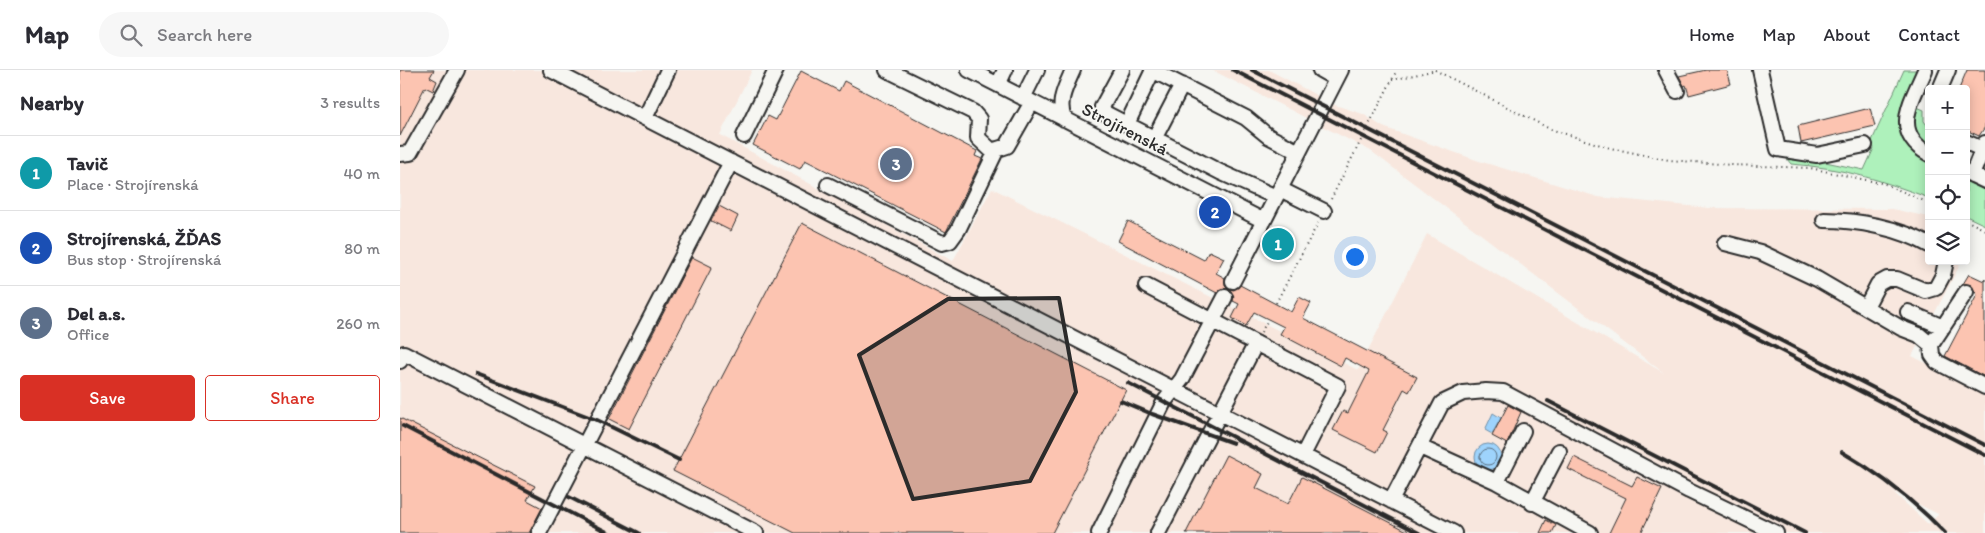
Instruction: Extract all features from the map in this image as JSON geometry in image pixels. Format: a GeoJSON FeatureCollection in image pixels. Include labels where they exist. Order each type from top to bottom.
{"type":"FeatureCollection","features":[{"type":"Feature","properties":{"kind":"street"},"geometry":{"type":"LineString","coordinates":[[400,154],[410,153],[457,70]]}},
{"type":"Feature","properties":{"kind":"street"},"geometry":{"type":"LineString","coordinates":[[551,70],[1454,533]]}},
{"type":"Feature","properties":{"kind":"street"},"geometry":{"type":"LineString","coordinates":[[645,118],[668,70]]}},
{"type":"Feature","properties":{"kind":"street"},"geometry":{"type":"LineString","coordinates":[[744,136],[776,70]]}},
{"type":"Feature","properties":{"kind":"street"},"geometry":{"type":"LineString","coordinates":[[887,70],[974,112],[979,119],[978,138],[992,150],[1007,146],[1028,100],[1038,70]]}},
{"type":"Feature","properties":{"kind":"street"},"geometry":{"type":"LineString","coordinates":[[998,85],[1005,70]]}},
{"type":"Feature","properties":{"kind":"street"},"geometry":{"type":"LineString","coordinates":[[1064,119],[1061,113],[1061,101],[1073,70]]}},
{"type":"Feature","properties":{"kind":"street"},"geometry":{"type":"LineString","coordinates":[[1122,70],[1102,109],[1104,113],[1220,172],[1324,211]]}},
{"type":"Feature","properties":{"kind":"street"},"geometry":{"type":"LineString","coordinates":[[1126,124],[1153,70],[1246,118],[1268,136],[1299,152]]}},
{"type":"Feature","properties":{"kind":"street"},"geometry":{"type":"LineString","coordinates":[[1233,281],[1339,74],[1320,70]]}},
{"type":"Feature","properties":{"kind":"street"},"geometry":{"type":"LineString","coordinates":[[1666,70],[1677,91]]}},
{"type":"Feature","properties":{"kind":"street"},"geometry":{"type":"LineString","coordinates":[[1760,70],[1778,149],[1817,155],[1865,145]]}},
{"type":"Feature","properties":{"kind":"street"},"geometry":{"type":"LineString","coordinates":[[1925,70],[1908,110],[1906,127],[1912,141],[1925,152]]}},
{"type":"Feature","properties":{"kind":"street"},"geometry":{"type":"LineString","coordinates":[[1942,85],[1948,70]]}},
{"type":"Feature","properties":{"kind":"street","name":"Strojírenská"},"geometry":{"type":"LineString","coordinates":[[972,71],[1264,221]]}},
{"type":"Feature","properties":{"kind":"street"},"geometry":{"type":"LineString","coordinates":[[1154,138],[1182,85]]}},
{"type":"Feature","properties":{"kind":"street"},"geometry":{"type":"LineString","coordinates":[[1970,143],[1983,146],[1970,171]]}},
{"type":"Feature","properties":{"kind":"street"},"geometry":{"type":"LineString","coordinates":[[828,185],[942,243],[950,241],[958,230],[997,149]]}},
{"type":"Feature","properties":{"kind":"street"},"geometry":{"type":"LineString","coordinates":[[539,533],[731,162]]}},
{"type":"Feature","properties":{"kind":"street"},"geometry":{"type":"LineString","coordinates":[[1970,174],[1985,181]]}},
{"type":"Feature","properties":{"kind":"street"},"geometry":{"type":"LineString","coordinates":[[1824,220],[1868,223],[1925,243]]}},
{"type":"Feature","properties":{"kind":"street"},"geometry":{"type":"LineString","coordinates":[[1725,243],[1760,252],[1817,278],[1901,328],[1919,336],[1931,345]]}},
{"type":"Feature","properties":{"kind":"street"},"geometry":{"type":"LineString","coordinates":[[1866,307],[1878,284],[1887,278],[1897,279],[1926,290],[1936,288],[1943,275],[1945,265]]}},
{"type":"Feature","properties":{"kind":"street"},"geometry":{"type":"LineString","coordinates":[[1146,286],[1338,386],[1302,455]]}},
{"type":"Feature","properties":{"kind":"street"},"geometry":{"type":"LineString","coordinates":[[1966,292],[1931,345],[1932,354],[1937,362],[1985,387]]}},
{"type":"Feature","properties":{"kind":"street"},"geometry":{"type":"LineString","coordinates":[[1099,533],[1164,402],[1182,379],[1225,297]]}},
{"type":"Feature","properties":{"kind":"street"},"geometry":{"type":"LineString","coordinates":[[1908,312],[1943,327]]}},
{"type":"Feature","properties":{"kind":"street"},"geometry":{"type":"LineString","coordinates":[[1158,533],[1256,343]]}},
{"type":"Feature","properties":{"kind":"street"},"geometry":{"type":"LineString","coordinates":[[401,355],[584,444],[756,533]]}},
{"type":"Feature","properties":{"kind":"street"},"geometry":{"type":"LineString","coordinates":[[1391,501],[1442,403],[1463,393],[1503,392],[1689,491],[1776,533]]}},
{"type":"Feature","properties":{"kind":"street"},"geometry":{"type":"LineString","coordinates":[[1497,482],[1523,430]]}},
{"type":"Feature","properties":{"kind":"street"},"geometry":{"type":"LineString","coordinates":[[1420,447],[1497,482],[1532,503],[1590,533]]}},
{"type":"Feature","properties":{"kind":"street"},"geometry":{"type":"LineString","coordinates":[[1532,503],[1559,451]]}},
{"type":"Feature","properties":{"kind":"path"},"geometry":{"type":"LineString","coordinates":[[1276,303],[1397,70]]}},
{"type":"Feature","properties":{"kind":"path"},"geometry":{"type":"LineString","coordinates":[[1392,80],[1435,70],[1550,128],[1610,148],[1669,160],[1810,168],[1885,184],[1925,201]]}},
{"type":"Feature","properties":{"kind":"path"},"geometry":{"type":"LineString","coordinates":[[1970,222],[1985,230]]}},
{"type":"Feature","properties":{"kind":"highlighted area"},"geometry":{"type":"Polygon","coordinates":[[[1059,298],[1076,392],[1030,481],[913,499],[859,355],[948,299],[1059,298]]]}},
{"type":"Feature","properties":{"kind":"shaded area"},"geometry":{"type":"Polygon","coordinates":[[[400,70],[752,70],[720,135],[953,261],[992,188],[1358,370],[1427,234],[1664,373],[1371,151],[1212,70],[1269,70],[1335,105],[1363,114],[1383,127],[1479,161],[1598,197],[1709,208],[1892,209],[1925,216],[1925,265],[1960,265],[1912,356],[1985,393],[1985,533],[400,533],[400,70]],[[1892,491],[1928,524],[1938,514],[1892,491]]]}},
{"type":"Feature","properties":{"kind":"green space"},"geometry":{"type":"Polygon","coordinates":[[[1904,70],[1918,70],[1900,114],[1900,124],[1925,155],[1925,197],[1845,172],[1791,164],[1782,153],[1864,170],[1874,148],[1871,143],[1904,70]]]}},
{"type":"Feature","properties":{"kind":"green space"},"geometry":{"type":"Polygon","coordinates":[[[1930,70],[1933,70],[1917,107],[1924,110],[1925,144],[1917,137],[1912,117],[1930,70]]]}},
{"type":"Feature","properties":{"kind":"green space"},"geometry":{"type":"Polygon","coordinates":[[[1970,179],[1985,185],[1985,225],[1970,218],[1970,179]]]}},
{"type":"Feature","properties":{"kind":"water"},"geometry":{"type":"Polygon","coordinates":[[[1493,413],[1501,418],[1492,434],[1485,430],[1493,413]]]}},
{"type":"Feature","properties":{"kind":"water"},"geometry":{"type":"Polygon","coordinates":[[[1488,444],[1497,448],[1501,457],[1497,466],[1488,470],[1479,466],[1475,457],[1479,448],[1488,444]]]}},
{"type":"Feature","properties":{"kind":"building"},"geometry":{"type":"Polygon","coordinates":[[[400,70],[434,70],[430,77],[437,81],[433,91],[425,87],[400,136],[400,70]]]}},
{"type":"Feature","properties":{"kind":"building"},"geometry":{"type":"Polygon","coordinates":[[[1706,70],[1727,70],[1731,84],[1689,95],[1686,85],[1684,86],[1679,76],[1706,70]]]}},
{"type":"Feature","properties":{"kind":"building"},"geometry":{"type":"Polygon","coordinates":[[[1967,70],[1985,70],[1985,127],[1979,136],[1970,132],[1970,85],[1961,85],[1967,70]]]}},
{"type":"Feature","properties":{"kind":"building"},"geometry":{"type":"Polygon","coordinates":[[[801,71],[839,91],[844,81],[977,151],[975,156],[982,159],[946,232],[805,160],[800,169],[753,145],[768,116],[776,120],[801,71]]]}},
{"type":"Feature","properties":{"kind":"building"},"geometry":{"type":"Polygon","coordinates":[[[1870,108],[1875,126],[1801,143],[1798,126],[1870,108]]]}},
{"type":"Feature","properties":{"kind":"building"},"geometry":{"type":"Polygon","coordinates":[[[719,206],[738,216],[731,231],[711,221],[719,206]]]}},
{"type":"Feature","properties":{"kind":"building"},"geometry":{"type":"Polygon","coordinates":[[[1128,221],[1204,260],[1209,251],[1224,258],[1216,273],[1225,278],[1225,285],[1229,289],[1234,290],[1240,285],[1291,312],[1299,297],[1311,303],[1303,318],[1417,377],[1409,392],[1404,389],[1383,430],[1387,432],[1377,452],[1333,430],[1343,411],[1348,413],[1369,371],[1345,358],[1341,366],[1280,334],[1284,327],[1254,312],[1246,326],[1232,318],[1239,304],[1233,301],[1234,296],[1229,290],[1224,288],[1217,293],[1118,241],[1128,221]]]}},
{"type":"Feature","properties":{"kind":"building"},"geometry":{"type":"Polygon","coordinates":[[[802,223],[1126,390],[1052,533],[795,533],[673,471],[802,223]]]}},
{"type":"Feature","properties":{"kind":"building"},"geometry":{"type":"Polygon","coordinates":[[[692,257],[712,267],[629,429],[609,419],[692,257]]]}},
{"type":"Feature","properties":{"kind":"building"},"geometry":{"type":"Polygon","coordinates":[[[1969,274],[1984,281],[1985,279],[1985,377],[1945,356],[1977,295],[1971,285],[1963,284],[1969,274]]]}},
{"type":"Feature","properties":{"kind":"building"},"geometry":{"type":"Polygon","coordinates":[[[1508,405],[1521,412],[1507,444],[1492,436],[1508,405]]]}},
{"type":"Feature","properties":{"kind":"building"},"geometry":{"type":"Polygon","coordinates":[[[400,418],[535,486],[527,500],[542,508],[529,533],[400,533],[400,418]]]}},
{"type":"Feature","properties":{"kind":"building"},"geometry":{"type":"Polygon","coordinates":[[[1226,455],[1263,474],[1256,488],[1288,504],[1302,477],[1411,533],[1186,533],[1226,455]]]}},
{"type":"Feature","properties":{"kind":"building"},"geometry":{"type":"Polygon","coordinates":[[[1574,457],[1632,486],[1637,477],[1662,489],[1641,533],[1609,533],[1626,498],[1568,469],[1574,457]]]}},
{"type":"Feature","properties":{"kind":"building"},"geometry":{"type":"Polygon","coordinates":[[[1546,520],[1556,525],[1552,533],[1540,533],[1546,520]]]}},
{"type":"Feature","properties":{"kind":"railway"},"geometry":{"type":"LineString","coordinates":[[1233,70],[1985,455]]}},
{"type":"Feature","properties":{"kind":"railway"},"geometry":{"type":"LineString","coordinates":[[1252,70],[1985,445]]}},
{"type":"Feature","properties":{"kind":"railway"},"geometry":{"type":"LineString","coordinates":[[476,374],[597,420],[679,460]]}},
{"type":"Feature","properties":{"kind":"railway"},"geometry":{"type":"LineString","coordinates":[[1128,383],[1419,533]]}},
{"type":"Feature","properties":{"kind":"railway"},"geometry":{"type":"LineString","coordinates":[[1121,401],[1233,443]]}},
{"type":"Feature","properties":{"kind":"railway"},"geometry":{"type":"LineString","coordinates":[[1548,401],[1805,533]]}},
{"type":"Feature","properties":{"kind":"railway"},"geometry":{"type":"LineString","coordinates":[[403,426],[609,533]]}},
{"type":"Feature","properties":{"kind":"railway"},"geometry":{"type":"LineString","coordinates":[[1842,452],[1870,469],[1896,489],[1945,533]]}},
{"type":"Feature","properties":{"kind":"railway"},"geometry":{"type":"LineString","coordinates":[[569,497],[639,533]]}},
{"type":"Feature","properties":{"kind":"place","name":"Del a.s."},"geometry":{"type":"Point","coordinates":[896,164]}},
{"type":"Feature","properties":{"kind":"place","name":"Strojírenská, ŽĎAS"},"geometry":{"type":"Point","coordinates":[1215,212]}},
{"type":"Feature","properties":{"kind":"place","name":"Tavič"},"geometry":{"type":"Point","coordinates":[1278,244]}}]}
